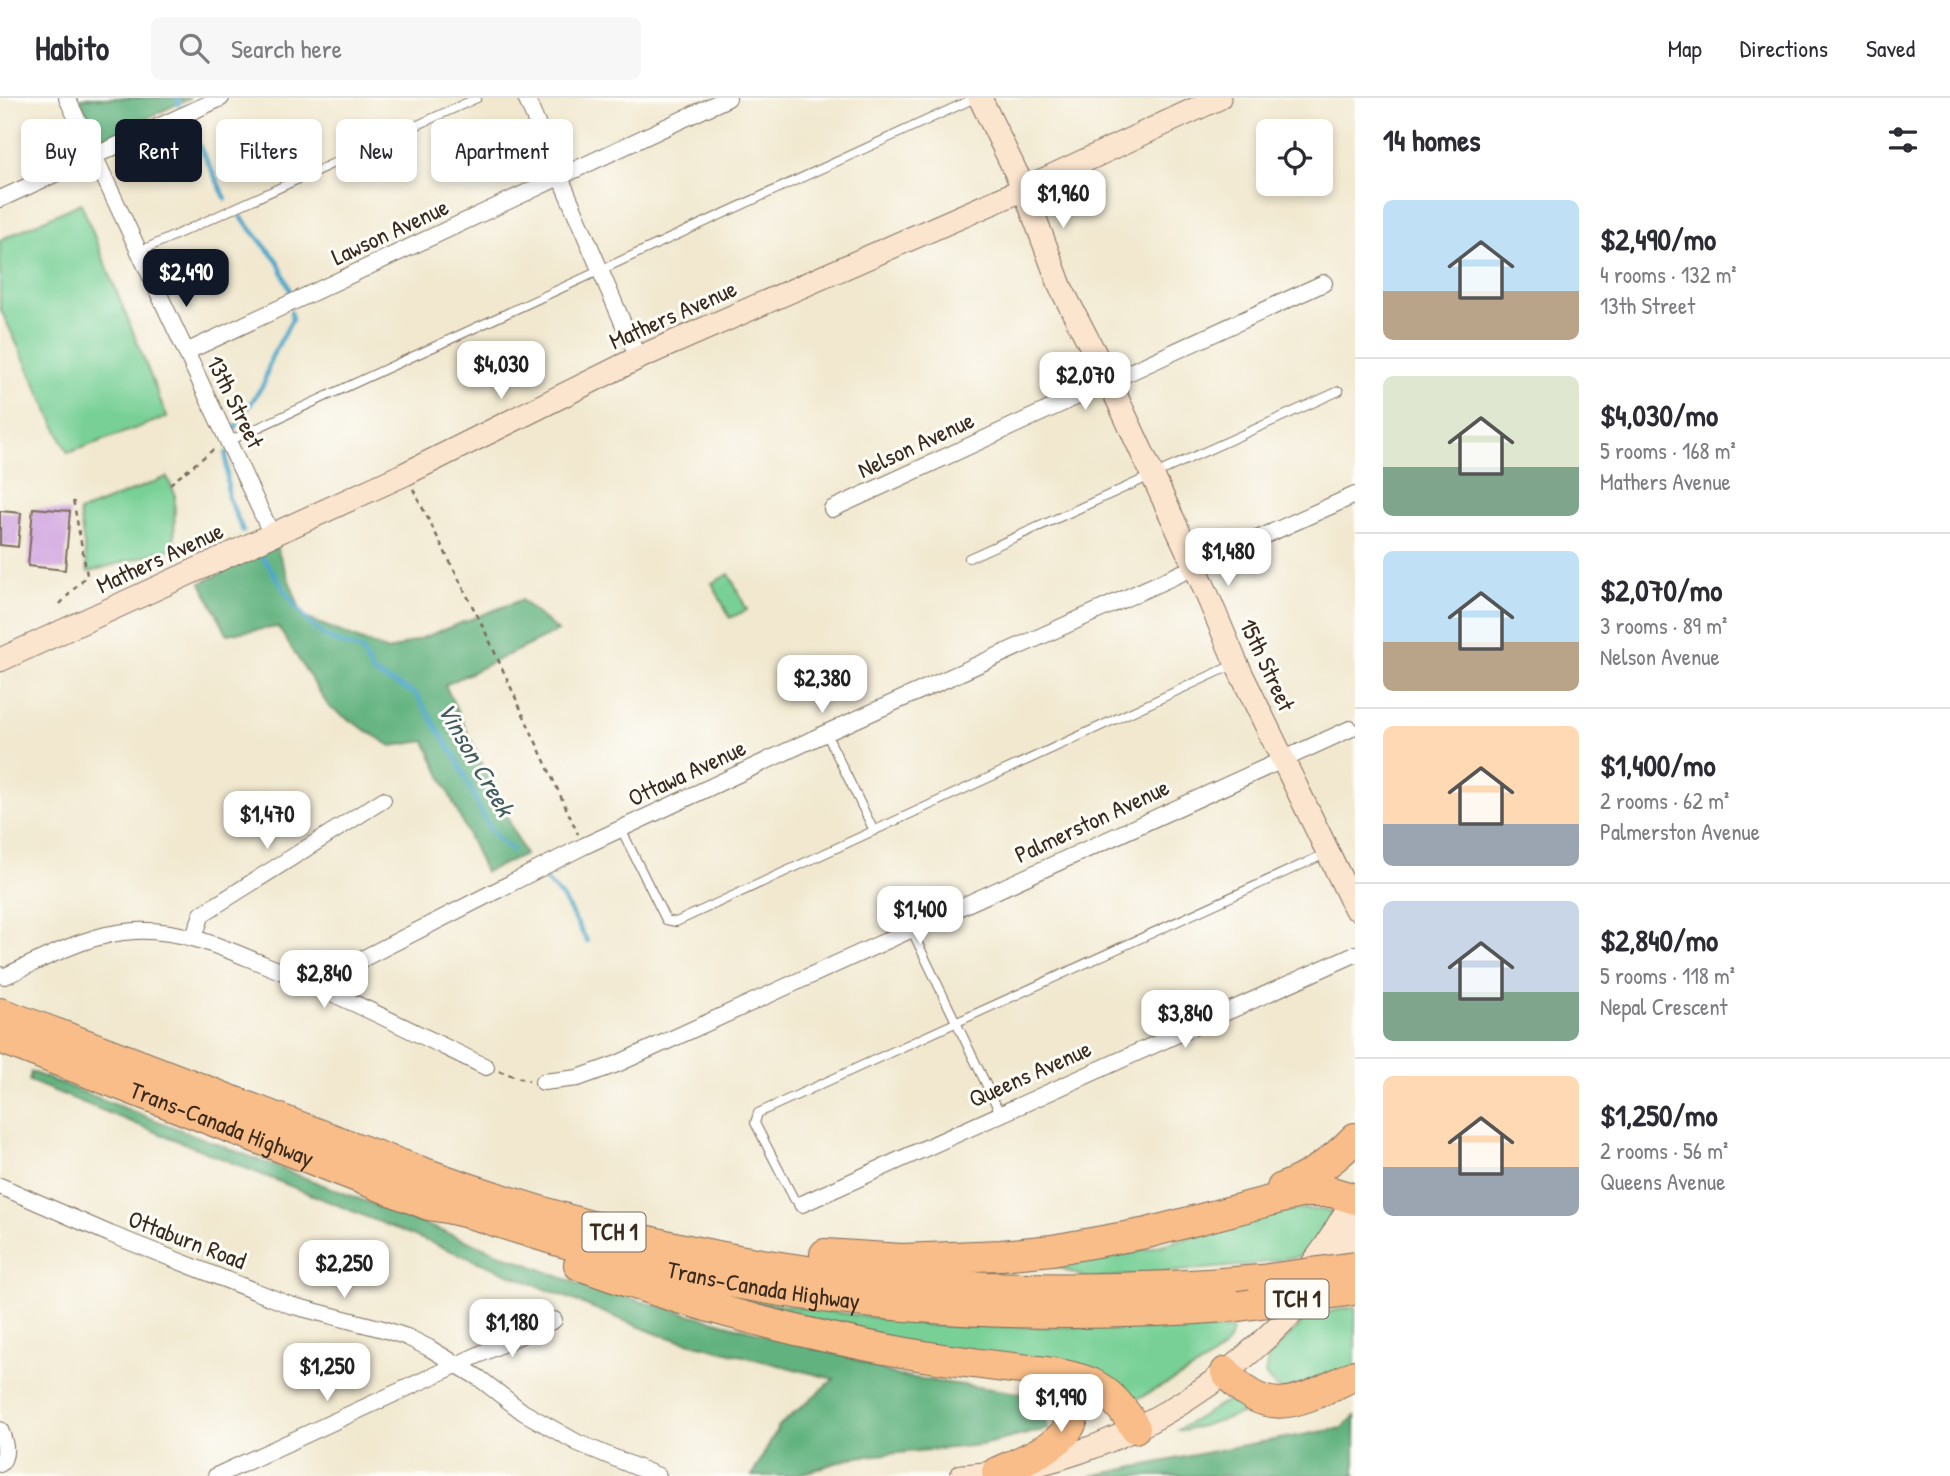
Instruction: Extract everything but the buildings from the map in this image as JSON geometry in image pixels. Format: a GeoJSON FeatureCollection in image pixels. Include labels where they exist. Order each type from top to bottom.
{"type":"FeatureCollection","features":[{"type":"Feature","properties":{"kind":"highway","name":"Trans-Canada Highway"},"geometry":{"type":"LineString","coordinates":[[0,1013],[383,1157],[521,1205],[636,1237],[741,1260],[841,1276],[946,1285],[1049,1289],[1161,1287],[1261,1280],[1355,1267]]}},
{"type":"Feature","properties":{"kind":"highway","name":"Trans-Canada Highway"},"geometry":{"type":"LineString","coordinates":[[0,1038],[429,1205],[457,1208],[579,1247],[681,1272],[838,1299],[945,1309],[1049,1313],[1162,1311],[1240,1306],[1355,1290]]}},
{"type":"Feature","properties":{"kind":"highway"},"geometry":{"type":"LineString","coordinates":[[1241,1208],[1324,1166],[1355,1138]]}},
{"type":"Feature","properties":{"kind":"highway"},"geometry":{"type":"LineString","coordinates":[[383,1157],[642,1226],[743,1245],[848,1256],[951,1258],[1052,1250],[1147,1233],[1304,1192],[1319,1191],[1355,1198]]}},
{"type":"Feature","properties":{"kind":"highway"},"geometry":{"type":"LineString","coordinates":[[429,1205],[575,1263],[678,1298],[825,1337],[914,1355],[1043,1371],[1092,1384],[1116,1401],[1135,1428]]}},
{"type":"Feature","properties":{"kind":"highway"},"geometry":{"type":"LineString","coordinates":[[968,1363],[1055,1385],[1064,1391],[1073,1409],[1073,1419],[1062,1436],[1040,1452],[997,1472]]}},
{"type":"Feature","properties":{"kind":"highway"},"geometry":{"type":"LineString","coordinates":[[1226,1372],[1239,1388],[1252,1398],[1280,1403],[1306,1397],[1355,1375]]}},
{"type":"Feature","properties":{"kind":"street","name":"13th Street"},"geometry":{"type":"LineString","coordinates":[[67,98],[77,119]]}},
{"type":"Feature","properties":{"kind":"street"},"geometry":{"type":"LineString","coordinates":[[101,153],[221,98]]}},
{"type":"Feature","properties":{"kind":"street"},"geometry":{"type":"LineString","coordinates":[[526,98],[535,119]]}},
{"type":"Feature","properties":{"kind":"street","name":"Lawson Avenue"},"geometry":{"type":"LineString","coordinates":[[573,170],[728,98]]}},
{"type":"Feature","properties":{"kind":"street","name":"15th Street"},"geometry":{"type":"LineString","coordinates":[[981,98],[1024,189],[1061,288],[1109,381],[1196,569],[1236,663],[1355,908]]}},
{"type":"Feature","properties":{"kind":"street","name":"Mathers Avenue"},"geometry":{"type":"LineString","coordinates":[[0,660],[405,474],[638,358],[1024,189],[1219,98]]}},
{"type":"Feature","properties":{"kind":"street","name":"13th Street"},"geometry":{"type":"LineString","coordinates":[[101,171],[272,535]]}},
{"type":"Feature","properties":{"kind":"street"},"geometry":{"type":"LineString","coordinates":[[0,199],[37,182]]}},
{"type":"Feature","properties":{"kind":"street","name":"Lawson Avenue"},"geometry":{"type":"LineString","coordinates":[[186,352],[549,182]]}},
{"type":"Feature","properties":{"kind":"street"},"geometry":{"type":"LineString","coordinates":[[562,182],[638,358]]}},
{"type":"Feature","properties":{"kind":"street","name":"Nelson Avenue"},"geometry":{"type":"LineString","coordinates":[[832,509],[1325,283]]}},
{"type":"Feature","properties":{"kind":"street","name":"Ottawa Avenue"},"geometry":{"type":"LineString","coordinates":[[313,984],[584,846],[826,733],[1196,569],[1355,495]]}},
{"type":"Feature","properties":{"kind":"street","name":"Palmerston Avenue"},"geometry":{"type":"LineString","coordinates":[[543,1082],[578,1079],[617,1064],[1350,729]]}},
{"type":"Feature","properties":{"kind":"street"},"geometry":{"type":"LineString","coordinates":[[194,937],[202,914],[383,800]]}},
{"type":"Feature","properties":{"kind":"street"},"geometry":{"type":"LineString","coordinates":[[2,976],[89,940],[133,931],[169,931],[194,937],[313,984],[486,1067]]}},
{"type":"Feature","properties":{"kind":"street","name":"Queens Avenue"},"geometry":{"type":"LineString","coordinates":[[802,1204],[1355,954]]}},
{"type":"Feature","properties":{"kind":"street","name":"Ottaburn Road"},"geometry":{"type":"LineString","coordinates":[[0,1186],[110,1234],[290,1305],[407,1338],[479,1378],[523,1412],[578,1443],[658,1476]]}},
{"type":"Feature","properties":{"kind":"street"},"geometry":{"type":"LineString","coordinates":[[1226,1372],[1251,1336],[1299,1283],[1355,1198]]}},
{"type":"Feature","properties":{"kind":"street"},"geometry":{"type":"LineString","coordinates":[[962,1476],[997,1472],[1075,1453],[1135,1428],[1185,1401],[1266,1339],[1322,1279],[1355,1230]]}},
{"type":"Feature","properties":{"kind":"street"},"geometry":{"type":"LineString","coordinates":[[216,1476],[239,1471],[455,1364],[554,1320]]}},
{"type":"Feature","properties":{"kind":"street"},"geometry":{"type":"LineString","coordinates":[[0,1430],[6,1449],[5,1458],[0,1464]]}},
{"type":"Feature","properties":{"kind":"lane"},"geometry":{"type":"LineString","coordinates":[[138,252],[477,98]]}},
{"type":"Feature","properties":{"kind":"lane"},"geometry":{"type":"LineString","coordinates":[[229,442],[975,98]]}},
{"type":"Feature","properties":{"kind":"lane"},"geometry":{"type":"LineString","coordinates":[[969,558],[1339,391]]}},
{"type":"Feature","properties":{"kind":"lane"},"geometry":{"type":"LineString","coordinates":[[621,829],[666,920],[676,922],[1236,663]]}},
{"type":"Feature","properties":{"kind":"lane"},"geometry":{"type":"LineString","coordinates":[[826,733],[874,831]]}},
{"type":"Feature","properties":{"kind":"lane"},"geometry":{"type":"LineString","coordinates":[[802,1204],[794,1199],[755,1123],[758,1113],[1328,853]]}},
{"type":"Feature","properties":{"kind":"lane"},"geometry":{"type":"LineString","coordinates":[[911,929],[1000,1113]]}},
{"type":"Feature","properties":{"kind":"path"},"geometry":{"type":"LineString","coordinates":[[170,484],[214,449],[229,442]]}},
{"type":"Feature","properties":{"kind":"path"},"geometry":{"type":"LineString","coordinates":[[405,474],[485,631],[584,846]]}},
{"type":"Feature","properties":{"kind":"path"},"geometry":{"type":"LineString","coordinates":[[60,604],[88,575],[73,499]]}},
{"type":"Feature","properties":{"kind":"path"},"geometry":{"type":"LineString","coordinates":[[486,1067],[524,1080],[543,1082]]}},
{"type":"Feature","properties":{"kind":"green space"},"geometry":{"type":"Polygon","coordinates":[[[80,98],[190,98],[146,119],[115,119],[115,133],[101,140],[101,119],[89,119],[80,98]]]}},
{"type":"Feature","properties":{"kind":"green space"},"geometry":{"type":"Polygon","coordinates":[[[81,203],[167,417],[68,453],[0,308],[0,240],[81,203]]]}},
{"type":"Feature","properties":{"kind":"green space"},"geometry":{"type":"Polygon","coordinates":[[[167,477],[175,494],[174,548],[88,572],[79,512],[167,477]]]}},
{"type":"Feature","properties":{"kind":"green space"},"geometry":{"type":"Polygon","coordinates":[[[276,546],[303,617],[388,651],[521,600],[558,631],[445,685],[525,855],[485,872],[425,741],[391,746],[329,707],[278,627],[227,634],[201,583],[276,546]]]}},
{"type":"Feature","properties":{"kind":"green space"},"geometry":{"type":"Polygon","coordinates":[[[729,574],[747,610],[730,618],[712,583],[729,574]]]}},
{"type":"Feature","properties":{"kind":"green space"},"geometry":{"type":"Polygon","coordinates":[[[31,1072],[584,1286],[849,1357],[899,1376],[1040,1396],[1048,1429],[981,1445],[855,1457],[794,1476],[752,1476],[779,1426],[834,1379],[660,1335],[29,1081],[31,1072]]]}},
{"type":"Feature","properties":{"kind":"green space"},"geometry":{"type":"Polygon","coordinates":[[[1289,1210],[1331,1211],[1333,1216],[1310,1254],[1249,1265],[1089,1279],[1055,1266],[1083,1258],[1133,1253],[1289,1210]]]}},
{"type":"Feature","properties":{"kind":"green space"},"geometry":{"type":"Polygon","coordinates":[[[754,1301],[936,1326],[1232,1330],[1229,1341],[1211,1358],[1129,1403],[904,1344],[754,1312],[754,1301]]]}},
{"type":"Feature","properties":{"kind":"green space"},"geometry":{"type":"Polygon","coordinates":[[[1355,1307],[1355,1368],[1284,1390],[1275,1387],[1265,1375],[1268,1358],[1310,1315],[1355,1307]]]}},
{"type":"Feature","properties":{"kind":"green space"},"geometry":{"type":"Polygon","coordinates":[[[1232,1398],[1258,1409],[1184,1431],[1178,1430],[1232,1398]]]}},
{"type":"Feature","properties":{"kind":"green space"},"geometry":{"type":"Polygon","coordinates":[[[1355,1416],[1355,1476],[1091,1476],[1342,1428],[1355,1416]]]}},
{"type":"Feature","properties":{"kind":"waterway","name":"Vinson Creek"},"geometry":{"type":"LineString","coordinates":[[177,98],[179,105]]}},
{"type":"Feature","properties":{"kind":"waterway","name":"Vinson Creek"},"geometry":{"type":"LineString","coordinates":[[202,151],[226,199]]}},
{"type":"Feature","properties":{"kind":"waterway","name":"Vinson Creek"},"geometry":{"type":"LineString","coordinates":[[241,217],[278,262],[291,293]]}},
{"type":"Feature","properties":{"kind":"waterway","name":"Vinson Creek"},"geometry":{"type":"LineString","coordinates":[[232,433],[264,383],[271,358],[292,320],[291,312]]}},
{"type":"Feature","properties":{"kind":"waterway","name":"Vinson Creek"},"geometry":{"type":"LineString","coordinates":[[226,453],[228,496],[243,531]]}},
{"type":"Feature","properties":{"kind":"waterway","name":"Vinson Creek"},"geometry":{"type":"LineString","coordinates":[[258,551],[312,625],[331,639],[362,651],[373,673],[416,694],[456,758],[488,826],[498,839],[512,850]]}},
{"type":"Feature","properties":{"kind":"waterway","name":"Vinson Creek"},"geometry":{"type":"LineString","coordinates":[[545,879],[563,898],[587,941]]}}]}
